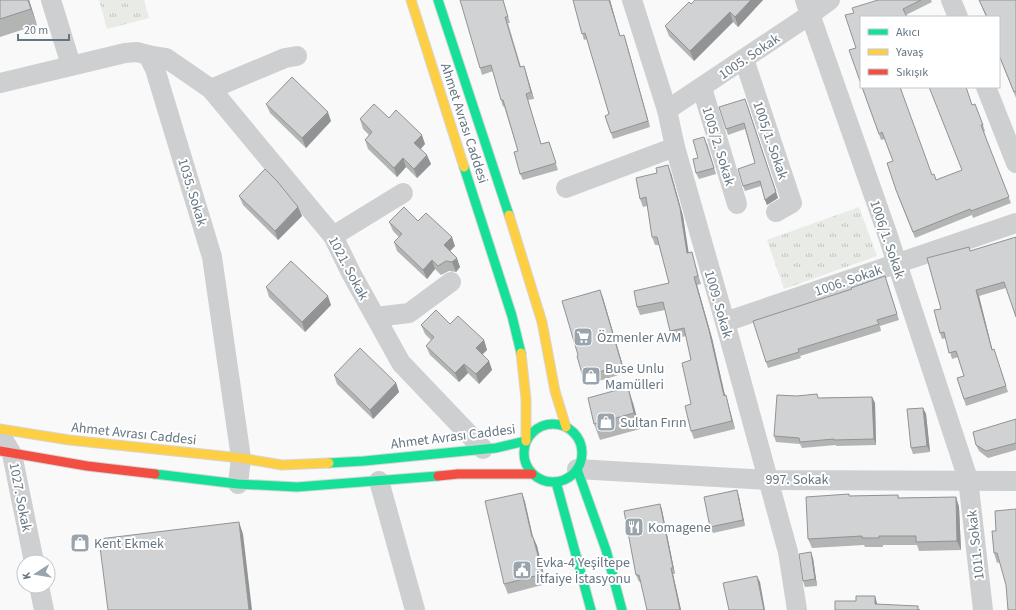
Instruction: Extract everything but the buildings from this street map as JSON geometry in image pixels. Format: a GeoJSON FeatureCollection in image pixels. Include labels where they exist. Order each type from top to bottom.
{"type":"FeatureCollection","features":[{"type":"Feature","properties":{"kind":"main road","name":"Ahmet Avrası Caddesi"},"geometry":{"type":"LineString","coordinates":[[0,429],[69,440],[241,458],[282,466],[364,461],[496,448],[526,441],[526,399],[521,352],[512,316],[411,0]]}},
{"type":"Feature","properties":{"kind":"main road","name":"Ahmet Avrası Caddesi"},"geometry":{"type":"LineString","coordinates":[[438,0],[542,322],[555,391],[566,427]]}},
{"type":"Feature","properties":{"kind":"main road"},"geometry":{"type":"LineString","coordinates":[[557,424],[566,427],[574,433],[582,450],[581,460],[577,470],[568,478],[556,482],[540,480],[532,474],[524,459],[526,441],[531,433],[539,428],[557,424]]}},
{"type":"Feature","properties":{"kind":"main road"},"geometry":{"type":"LineString","coordinates":[[6,453],[86,466],[238,484],[297,486],[458,474],[532,474]]}},
{"type":"Feature","properties":{"kind":"main road"},"geometry":{"type":"LineString","coordinates":[[577,470],[606,550],[622,610]]}},
{"type":"Feature","properties":{"kind":"main road"},"geometry":{"type":"LineString","coordinates":[[556,482],[591,610]]}},
{"type":"Feature","properties":{"kind":"street"},"geometry":{"type":"LineString","coordinates":[[51,0],[71,65]]}},
{"type":"Feature","properties":{"kind":"street","name":"1009. Sokak"},"geometry":{"type":"LineString","coordinates":[[632,0],[667,110],[675,147],[788,552],[797,610]]}},
{"type":"Feature","properties":{"kind":"street","name":"1005. Sokak"},"geometry":{"type":"LineString","coordinates":[[667,110],[744,59],[808,7],[830,0]]}},
{"type":"Feature","properties":{"kind":"street"},"geometry":{"type":"LineString","coordinates":[[951,0],[958,16]]}},
{"type":"Feature","properties":{"kind":"street","name":"1006/1. Sokak"},"geometry":{"type":"LineString","coordinates":[[808,7],[897,263],[968,480]]}},
{"type":"Feature","properties":{"kind":"street"},"geometry":{"type":"LineString","coordinates":[[0,83],[125,53],[137,52],[148,55]]}},
{"type":"Feature","properties":{"kind":"street","name":"1021. Sokak"},"geometry":{"type":"LineString","coordinates":[[148,55],[166,58],[211,89],[333,236],[351,273],[401,363],[483,449]]}},
{"type":"Feature","properties":{"kind":"street","name":"1035. Sokak"},"geometry":{"type":"LineString","coordinates":[[148,55],[155,69],[212,258],[241,458],[238,484]]}},
{"type":"Feature","properties":{"kind":"street"},"geometry":{"type":"LineString","coordinates":[[211,89],[285,58],[297,56]]}},
{"type":"Feature","properties":{"kind":"street","name":"1005/1. Sokak"},"geometry":{"type":"LineString","coordinates":[[744,59],[792,203],[776,212]]}},
{"type":"Feature","properties":{"kind":"street","name":"1005/2. Sokak"},"geometry":{"type":"LineString","coordinates":[[702,88],[737,204]]}},
{"type":"Feature","properties":{"kind":"street"},"geometry":{"type":"LineString","coordinates":[[986,88],[1016,163]]}},
{"type":"Feature","properties":{"kind":"street"},"geometry":{"type":"LineString","coordinates":[[566,188],[675,147]]}},
{"type":"Feature","properties":{"kind":"street"},"geometry":{"type":"LineString","coordinates":[[333,236],[403,193]]}},
{"type":"Feature","properties":{"kind":"street","name":"1006. Sokak"},"geometry":{"type":"LineString","coordinates":[[725,322],[1016,223]]}},
{"type":"Feature","properties":{"kind":"street"},"geometry":{"type":"LineString","coordinates":[[376,316],[409,313],[451,282]]}},
{"type":"Feature","properties":{"kind":"street","name":"1027. Sokak"},"geometry":{"type":"LineString","coordinates":[[0,435],[32,554]]}},
{"type":"Feature","properties":{"kind":"street","name":"997. Sokak"},"geometry":{"type":"LineString","coordinates":[[577,470],[768,480],[1016,480]]}},
{"type":"Feature","properties":{"kind":"street","name":"1011. Sokak"},"geometry":{"type":"LineString","coordinates":[[968,480],[983,610]]}},
{"type":"Feature","properties":{"kind":"street"},"geometry":{"type":"LineString","coordinates":[[379,481],[415,610]]}},
{"type":"Feature","properties":{"kind":"street"},"geometry":{"type":"LineString","coordinates":[[41,594],[44,610]]}},
{"type":"Feature","properties":{"kind":"green space"},"geometry":{"type":"Polygon","coordinates":[[[99,0],[144,0],[149,18],[107,29],[99,0]]]}},
{"type":"Feature","properties":{"kind":"green space"},"geometry":{"type":"Polygon","coordinates":[[[859,207],[877,256],[784,289],[767,240],[859,207]]]}},
{"type":"Feature","properties":{"kind":"traffic: fast"},"geometry":{"type":"LineString","coordinates":[[438,0],[509,215]]}},
{"type":"Feature","properties":{"kind":"traffic: fast"},"geometry":{"type":"LineString","coordinates":[[464,167],[512,316],[521,353]]}},
{"type":"Feature","properties":{"kind":"traffic: fast"},"geometry":{"type":"LineString","coordinates":[[553,424],[564,426],[574,432],[580,442],[582,453],[580,464],[574,474],[564,480],[553,482],[542,480],[532,474],[526,464],[524,453],[526,442],[532,432],[542,426],[553,424]]}},
{"type":"Feature","properties":{"kind":"traffic: fast"},"geometry":{"type":"LineString","coordinates":[[329,463],[496,448],[526,441]]}},
{"type":"Feature","properties":{"kind":"traffic: fast"},"geometry":{"type":"LineString","coordinates":[[577,469],[606,550],[622,610]]}},
{"type":"Feature","properties":{"kind":"traffic: fast"},"geometry":{"type":"LineString","coordinates":[[155,474],[238,484],[297,487],[438,476]]}},
{"type":"Feature","properties":{"kind":"traffic: fast"},"geometry":{"type":"LineString","coordinates":[[556,482],[591,610]]}},
{"type":"Feature","properties":{"kind":"traffic: slow"},"geometry":{"type":"LineString","coordinates":[[411,0],[464,167]]}},
{"type":"Feature","properties":{"kind":"traffic: slow"},"geometry":{"type":"LineString","coordinates":[[509,215],[542,322],[555,391],[566,427]]}},
{"type":"Feature","properties":{"kind":"traffic: slow"},"geometry":{"type":"LineString","coordinates":[[521,353],[526,399],[526,441]]}},
{"type":"Feature","properties":{"kind":"traffic: slow"},"geometry":{"type":"LineString","coordinates":[[0,429],[69,440],[241,458],[282,465],[329,463]]}},
{"type":"Feature","properties":{"kind":"traffic: jam"},"geometry":{"type":"LineString","coordinates":[[0,451],[87,466],[155,474]]}},
{"type":"Feature","properties":{"kind":"traffic: jam"},"geometry":{"type":"LineString","coordinates":[[438,476],[458,474],[532,474]]}},
{"type":"Feature","properties":{"kind":"place","name":"Özmenler AVM"},"geometry":{"type":"Point","coordinates":[583,337]}},
{"type":"Feature","properties":{"kind":"place","name":"Buse Unlu Mamülleri"},"geometry":{"type":"Point","coordinates":[591,376]}},
{"type":"Feature","properties":{"kind":"place","name":"Sultan Fırın"},"geometry":{"type":"Point","coordinates":[606,422]}},
{"type":"Feature","properties":{"kind":"place","name":"Komagene"},"geometry":{"type":"Point","coordinates":[634,527]}},
{"type":"Feature","properties":{"kind":"place","name":"Kent Ekmek"},"geometry":{"type":"Point","coordinates":[80,543]}},
{"type":"Feature","properties":{"kind":"place","name":"Evka-4 Yeşiltepe İtfaiye İstasyonu"},"geometry":{"type":"Point","coordinates":[522,570]}}]}
